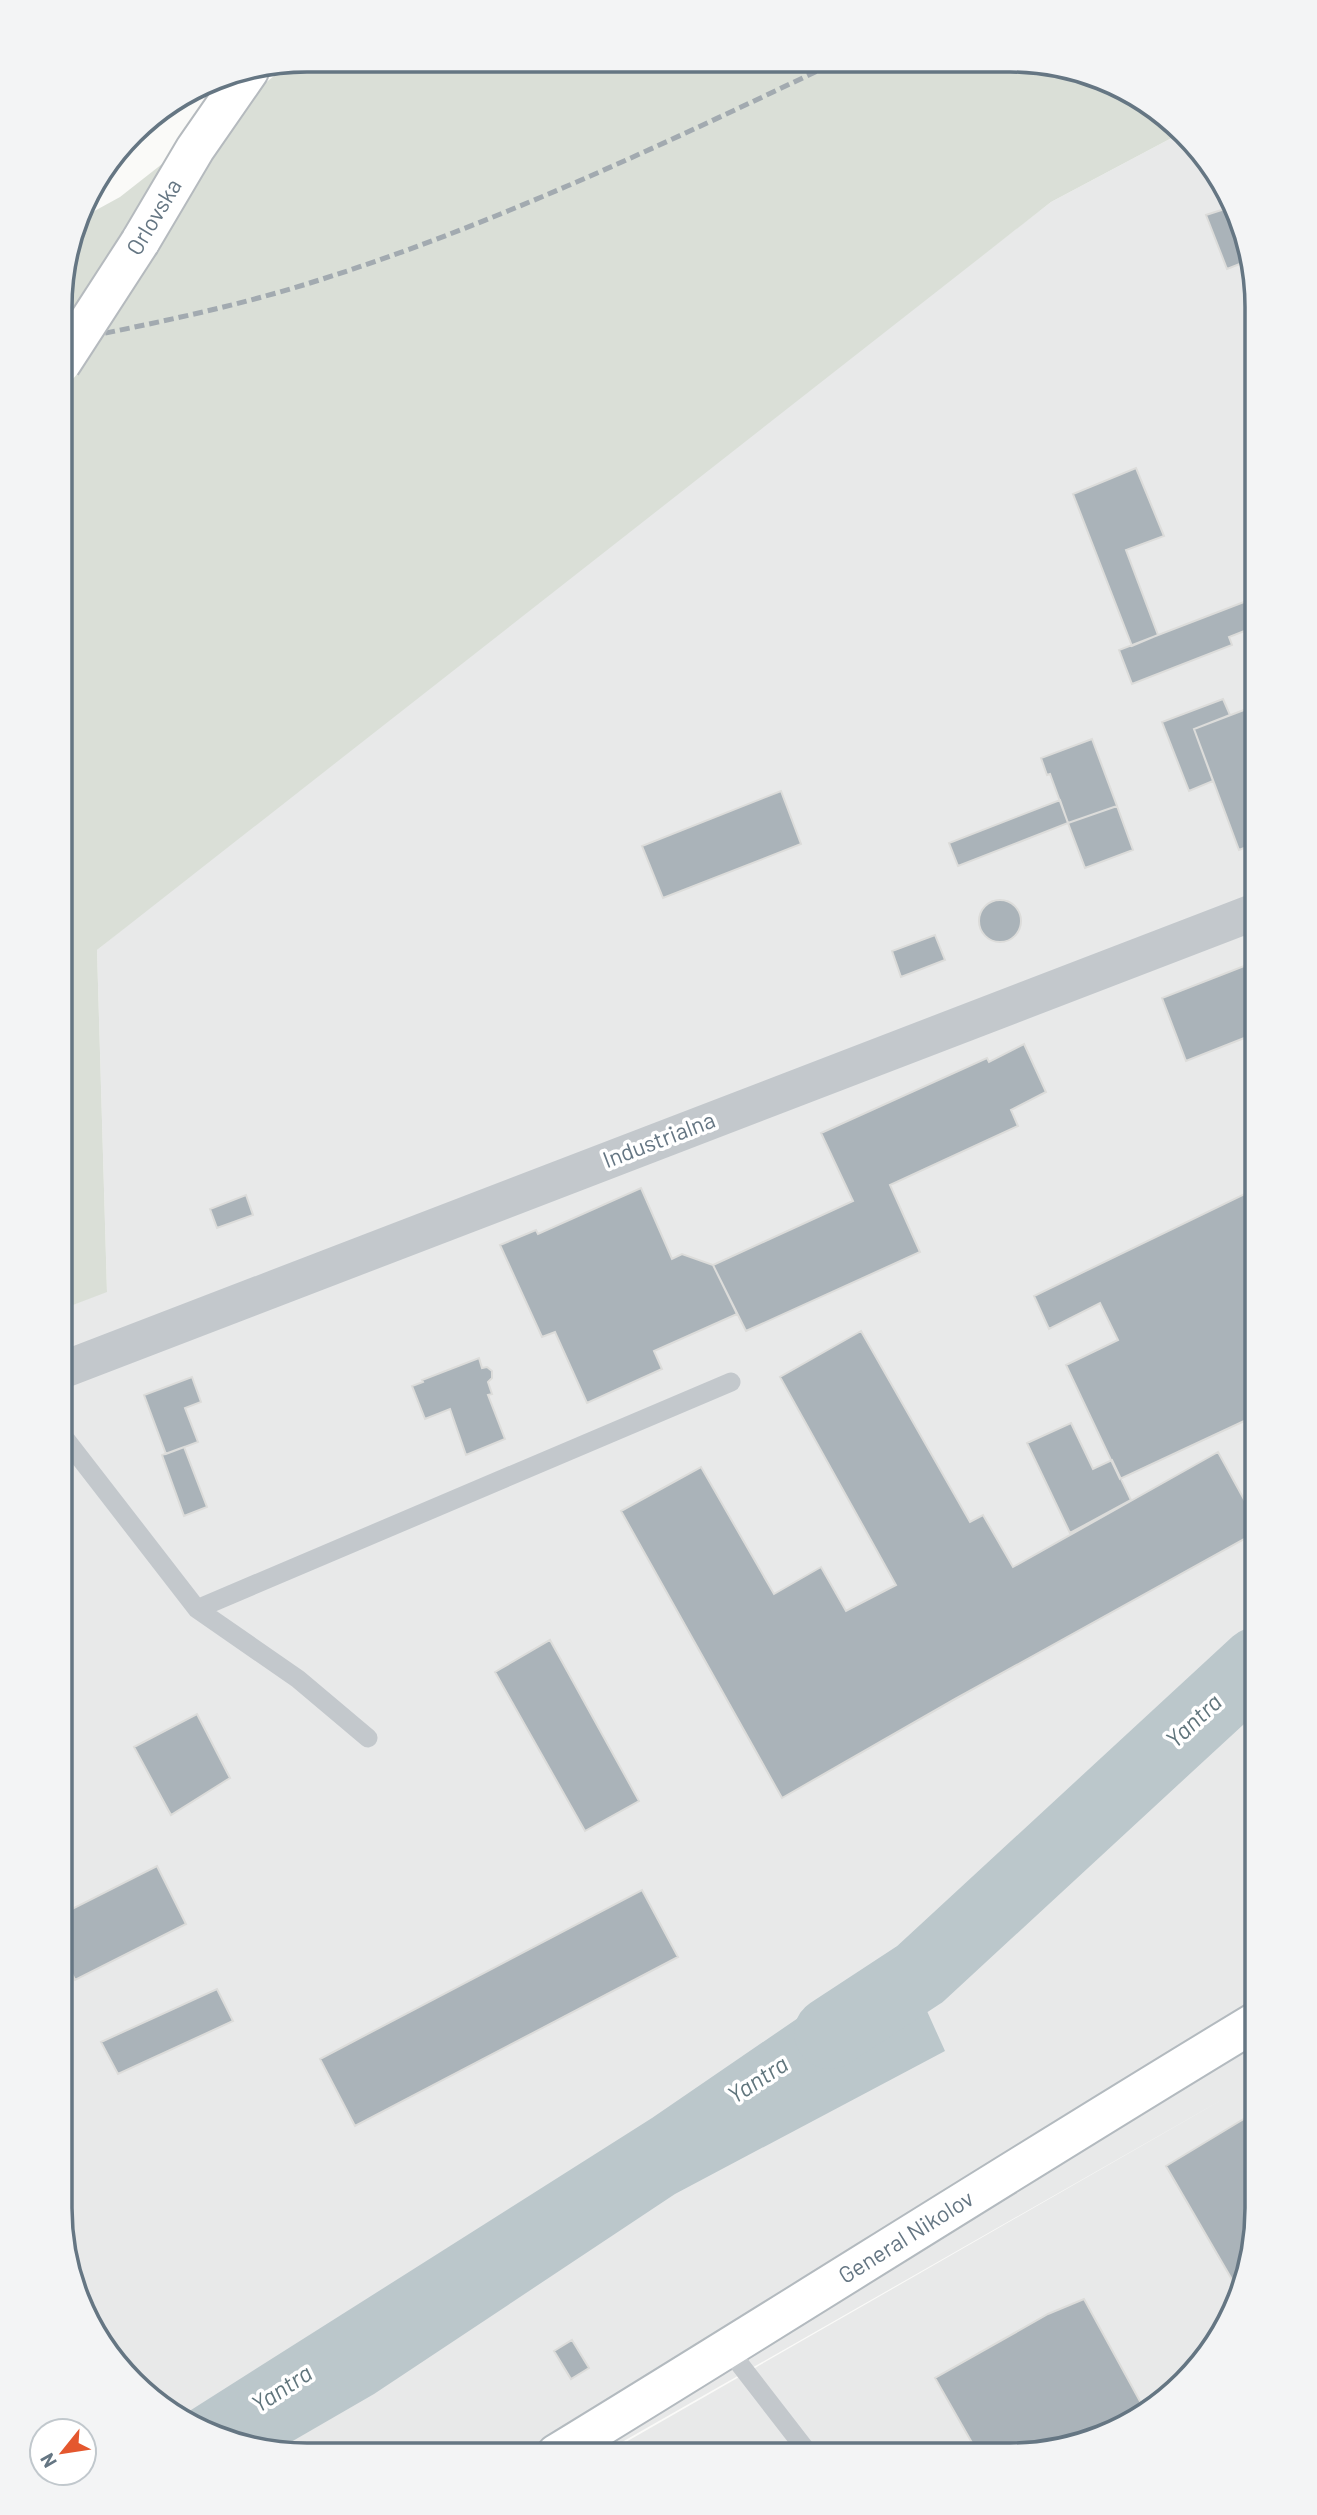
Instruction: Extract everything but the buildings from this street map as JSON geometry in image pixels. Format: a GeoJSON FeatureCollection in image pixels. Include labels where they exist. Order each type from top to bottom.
{"type":"FeatureCollection","features":[{"type":"Feature","properties":{"kind":"street","name":"Orlovska"},"geometry":{"type":"LineString","coordinates":[[72,348],[140,242],[195,149],[241,81]]}},
{"type":"Feature","properties":{"kind":"street","name":"Industrialna"},"geometry":{"type":"LineString","coordinates":[[72,1366],[1245,916]]}},
{"type":"Feature","properties":{"kind":"street","name":"General Nikolov"},"geometry":{"type":"LineString","coordinates":[[574,2443],[1245,2028]]}},
{"type":"Feature","properties":{"kind":"lane"},"geometry":{"type":"LineString","coordinates":[[197,1609],[731,1382]]}},
{"type":"Feature","properties":{"kind":"lane"},"geometry":{"type":"LineString","coordinates":[[72,1448],[197,1609],[298,1679],[368,1738]]}},
{"type":"Feature","properties":{"kind":"lane"},"geometry":{"type":"LineString","coordinates":[[728,2349],[801,2443]]}},
{"type":"Feature","properties":{"kind":"shaded area"},"geometry":{"type":"Polygon","coordinates":[[[291,72],[1041,74],[1086,84],[1114,96],[1141,111],[1173,138],[1051,202],[97,950],[107,1292],[72,1305],[72,306],[80,246],[92,212],[120,197],[277,74],[291,72]]]}},
{"type":"Feature","properties":{"kind":"shaded area"},"geometry":{"type":"Polygon","coordinates":[[[1173,138],[1206,176],[1221,203],[1233,231],[1243,276],[1245,2224],[1233,2284],[1214,2326],[1177,2375],[1141,2404],[1114,2419],[1086,2431],[1056,2439],[1026,2443],[624,2443],[1232,2094],[620,2443],[306,2443],[246,2435],[217,2425],[176,2404],[152,2385],[111,2339],[84,2284],[74,2239],[72,1305],[107,1291],[97,950],[416,692],[1051,202],[1173,138]]]}},
{"type":"Feature","properties":{"kind":"water"},"geometry":{"type":"Polygon","coordinates":[[[899,1949],[945,2051],[675,2194],[374,2394],[291,2442],[246,2435],[188,2412],[652,2118],[899,1949]]]}},
{"type":"Feature","properties":{"kind":"waterway","name":"Yantra"},"geometry":{"type":"LineString","coordinates":[[830,2033],[920,1974],[1245,1674]]}},
{"type":"Feature","properties":{"kind":"railway"},"geometry":{"type":"LineString","coordinates":[[72,340],[251,300],[380,260],[578,182],[815,72]]}}]}
